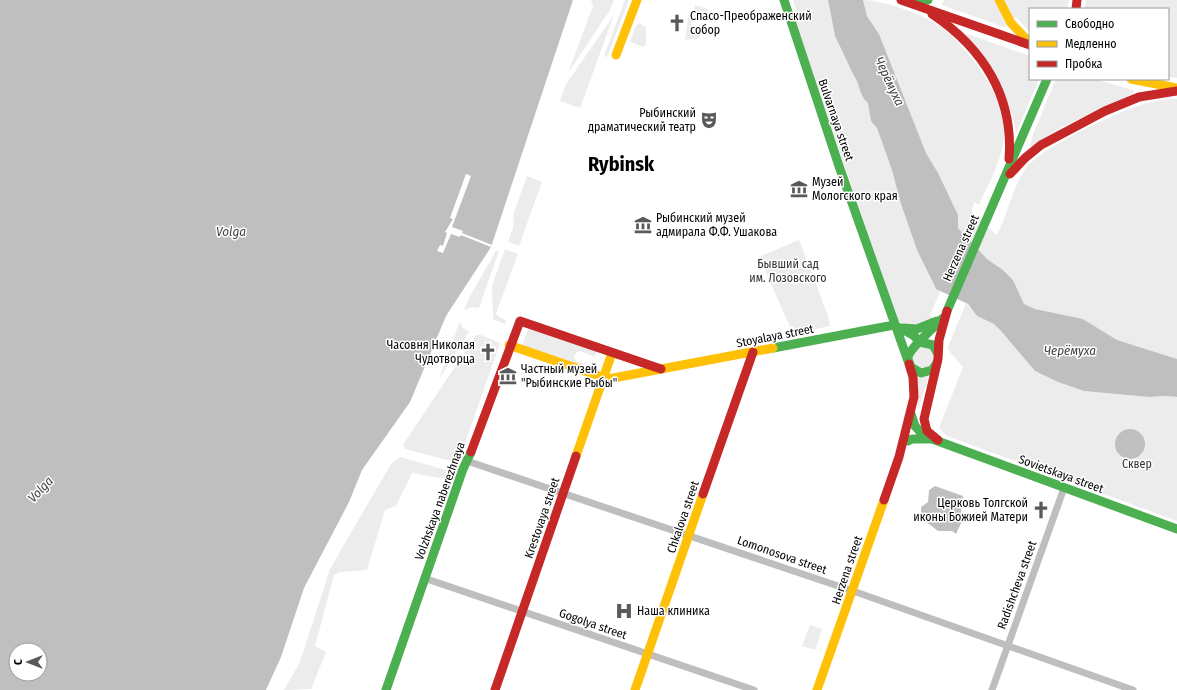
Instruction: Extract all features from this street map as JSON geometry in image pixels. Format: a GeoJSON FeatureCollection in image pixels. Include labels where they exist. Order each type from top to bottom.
{"type":"FeatureCollection","features":[{"type":"Feature","properties":{"kind":"street"},"geometry":{"type":"LineString","coordinates":[[616,55],[637,0]]}},
{"type":"Feature","properties":{"kind":"street","name":"Bulvarnaya street"},"geometry":{"type":"LineString","coordinates":[[784,0],[808,77],[909,362]]}},
{"type":"Feature","properties":{"kind":"street"},"geometry":{"type":"LineString","coordinates":[[903,1],[928,0]]}},
{"type":"Feature","properties":{"kind":"street"},"geometry":{"type":"LineString","coordinates":[[999,0],[1010,23],[1029,43]]}},
{"type":"Feature","properties":{"kind":"street"},"geometry":{"type":"LineString","coordinates":[[903,1],[1029,44]]}},
{"type":"Feature","properties":{"kind":"street"},"geometry":{"type":"LineString","coordinates":[[903,1],[934,15],[954,29],[984,65],[999,89],[1008,112],[1011,134],[1009,156],[1000,189]]}},
{"type":"Feature","properties":{"kind":"street"},"geometry":{"type":"LineString","coordinates":[[1000,189],[1047,80]]}},
{"type":"Feature","properties":{"kind":"street"},"geometry":{"type":"LineString","coordinates":[[1136,80],[1177,88]]}},
{"type":"Feature","properties":{"kind":"street"},"geometry":{"type":"LineString","coordinates":[[1000,189],[1006,179],[1025,158],[1041,145],[1059,134],[1133,99],[1146,95],[1177,91]]}},
{"type":"Feature","properties":{"kind":"street","name":"Herzena street"},"geometry":{"type":"LineString","coordinates":[[944,317],[1000,189]]}},
{"type":"Feature","properties":{"kind":"street"},"geometry":{"type":"LineString","coordinates":[[896,326],[914,335],[920,342],[933,345],[938,358],[934,368],[925,373],[917,372],[909,362],[910,350],[920,342],[944,317]]}},
{"type":"Feature","properties":{"kind":"street"},"geometry":{"type":"LineString","coordinates":[[938,440],[927,431],[924,419],[938,358],[939,340],[944,317]]}},
{"type":"Feature","properties":{"kind":"street","name":"Stoyalaya street"},"geometry":{"type":"LineString","coordinates":[[509,345],[603,379],[896,326],[922,328],[944,317]]}},
{"type":"Feature","properties":{"kind":"street","name":"Stoyalaya street"},"geometry":{"type":"LineString","coordinates":[[520,320],[661,369]]}},
{"type":"Feature","properties":{"kind":"street","name":"Volzhskaya naberezhnaya"},"geometry":{"type":"LineString","coordinates":[[386,690],[424,578],[509,345],[520,320]]}},
{"type":"Feature","properties":{"kind":"street","name":"Chkalova street"},"geometry":{"type":"LineString","coordinates":[[635,690],[753,352]]}},
{"type":"Feature","properties":{"kind":"street","name":"Krestovaya street"},"geometry":{"type":"LineString","coordinates":[[495,690],[523,612],[560,492],[612,353]]}},
{"type":"Feature","properties":{"kind":"street","name":"Herzena street"},"geometry":{"type":"LineString","coordinates":[[899,457],[915,426],[938,358]]}},
{"type":"Feature","properties":{"kind":"street","name":"Herzena street"},"geometry":{"type":"LineString","coordinates":[[817,690],[899,457],[911,414],[914,386],[909,362]]}},
{"type":"Feature","properties":{"kind":"street"},"geometry":{"type":"LineString","coordinates":[[911,414],[915,426]]}},
{"type":"Feature","properties":{"kind":"street","name":"Sovietskaya street"},"geometry":{"type":"LineString","coordinates":[[915,426],[922,434],[1177,529]]}},
{"type":"Feature","properties":{"kind":"street","name":"Sovietskaya street"},"geometry":{"type":"LineString","coordinates":[[908,441],[917,439],[938,440]]}},
{"type":"Feature","properties":{"kind":"street","name":"Lomonosova street"},"geometry":{"type":"LineString","coordinates":[[467,461],[853,591],[1133,690]]}},
{"type":"Feature","properties":{"kind":"street","name":"Radishcheva street"},"geometry":{"type":"LineString","coordinates":[[992,690],[1064,488]]}},
{"type":"Feature","properties":{"kind":"street","name":"Gogolya street"},"geometry":{"type":"LineString","coordinates":[[424,578],[754,690]]}},
{"type":"Feature","properties":{"kind":"green space"},"geometry":{"type":"Polygon","coordinates":[[[591,0],[614,0],[610,10],[568,73],[593,6],[591,0]]]}},
{"type":"Feature","properties":{"kind":"green space"},"geometry":{"type":"Polygon","coordinates":[[[625,0],[629,0],[607,57],[604,56],[625,0]]]}},
{"type":"Feature","properties":{"kind":"green space"},"geometry":{"type":"Polygon","coordinates":[[[793,0],[828,0],[835,36],[863,97],[868,103],[871,121],[877,128],[892,170],[901,204],[917,250],[934,286],[940,292],[930,315],[932,317],[929,321],[920,325],[910,326],[897,319],[792,12],[796,10],[793,0]]]}},
{"type":"Feature","properties":{"kind":"green space"},"geometry":{"type":"Polygon","coordinates":[[[863,0],[880,2],[931,20],[949,33],[960,44],[982,72],[998,102],[1002,116],[1004,140],[992,178],[979,205],[974,202],[972,210],[973,215],[997,235],[1017,184],[1026,168],[1034,160],[1062,141],[1114,115],[1150,102],[1177,99],[1177,359],[1117,340],[1083,319],[1035,309],[1024,304],[1013,280],[1003,270],[987,259],[958,228],[938,173],[926,153],[879,34],[867,16],[863,0]]]}},
{"type":"Feature","properties":{"kind":"green space"},"geometry":{"type":"Polygon","coordinates":[[[943,0],[994,0],[1007,25],[1004,27],[942,5],[941,3],[944,2],[943,0]]]}},
{"type":"Feature","properties":{"kind":"green space"},"geometry":{"type":"Polygon","coordinates":[[[1004,0],[1069,0],[1067,8],[1029,8],[1029,31],[1016,17],[1014,19],[1004,0]]]}},
{"type":"Feature","properties":{"kind":"green space"},"geometry":{"type":"Polygon","coordinates":[[[1086,0],[1177,0],[1177,78],[1169,77],[1169,8],[1084,8],[1086,0]]]}},
{"type":"Feature","properties":{"kind":"green space"},"geometry":{"type":"Polygon","coordinates":[[[695,5],[708,9],[705,19],[699,17],[691,22],[693,31],[700,34],[699,38],[685,40],[689,11],[694,12],[695,5]]]}},
{"type":"Feature","properties":{"kind":"green space"},"geometry":{"type":"Polygon","coordinates":[[[614,15],[580,108],[560,101],[566,84],[614,15]]]}},
{"type":"Feature","properties":{"kind":"green space"},"geometry":{"type":"Polygon","coordinates":[[[640,24],[646,27],[646,44],[644,47],[630,42],[636,25],[640,24]]]}},
{"type":"Feature","properties":{"kind":"green space"},"geometry":{"type":"Polygon","coordinates":[[[965,33],[1029,56],[1029,80],[1039,80],[1016,134],[1014,119],[1004,93],[965,33]]]}},
{"type":"Feature","properties":{"kind":"green space"},"geometry":{"type":"Polygon","coordinates":[[[1056,80],[1098,80],[1133,90],[1134,93],[1062,127],[1030,147],[1033,134],[1056,80]]]}},
{"type":"Feature","properties":{"kind":"green space"},"geometry":{"type":"Polygon","coordinates":[[[527,176],[542,182],[519,246],[508,242],[513,228],[514,212],[527,176]]]}},
{"type":"Feature","properties":{"kind":"green space","name":"Бывший сад им. Лозовского"},"geometry":{"type":"Polygon","coordinates":[[[799,240],[828,316],[830,326],[796,333],[793,326],[790,327],[759,257],[799,240]]]}},
{"type":"Feature","properties":{"kind":"green space"},"geometry":{"type":"Polygon","coordinates":[[[505,249],[518,254],[496,313],[498,316],[506,320],[505,324],[493,319],[492,286],[505,249]]]}},
{"type":"Feature","properties":{"kind":"green space"},"geometry":{"type":"Polygon","coordinates":[[[496,251],[499,251],[479,308],[472,307],[464,310],[470,296],[496,251]]]}},
{"type":"Feature","properties":{"kind":"green space","name":"Сквер"},"geometry":{"type":"Polygon","coordinates":[[[966,303],[977,316],[994,324],[1035,371],[1058,382],[1084,391],[1149,397],[1177,397],[1177,521],[947,436],[939,428],[963,367],[950,352],[948,347],[966,303]]]}},
{"type":"Feature","properties":{"kind":"green space"},"geometry":{"type":"Polygon","coordinates":[[[460,321],[462,327],[469,332],[439,379],[460,321]]]}},
{"type":"Feature","properties":{"kind":"green space"},"geometry":{"type":"Polygon","coordinates":[[[529,326],[597,351],[595,357],[580,351],[576,353],[574,357],[576,361],[591,367],[590,371],[522,346],[529,326]]]}},
{"type":"Feature","properties":{"kind":"green space"},"geometry":{"type":"Polygon","coordinates":[[[476,335],[481,335],[500,343],[463,449],[455,462],[405,449],[403,445],[476,335]]]}},
{"type":"Feature","properties":{"kind":"green space"},"geometry":{"type":"Polygon","coordinates":[[[920,346],[931,349],[935,358],[929,367],[918,368],[912,360],[915,349],[920,346]]]}},
{"type":"Feature","properties":{"kind":"green space"},"geometry":{"type":"Polygon","coordinates":[[[917,376],[929,376],[918,410],[917,376]]]}},
{"type":"Feature","properties":{"kind":"green space"},"geometry":{"type":"Polygon","coordinates":[[[400,457],[450,471],[446,479],[412,473],[396,506],[385,510],[367,570],[340,572],[334,575],[315,646],[326,652],[311,689],[284,690],[300,662],[330,569],[391,464],[400,457]]]}},
{"type":"Feature","properties":{"kind":"green space"},"geometry":{"type":"Polygon","coordinates":[[[810,625],[822,629],[815,650],[802,646],[810,625]]]}},
{"type":"Feature","properties":{"kind":"water","name":"Volga"},"geometry":{"type":"Polygon","coordinates":[[[0,0],[573,0],[491,247],[446,316],[410,402],[362,470],[349,502],[304,588],[281,657],[266,690],[0,690],[0,0]]]}},
{"type":"Feature","properties":{"kind":"water","name":"Черёмуха"},"geometry":{"type":"Polygon","coordinates":[[[828,0],[863,0],[867,16],[879,34],[926,153],[938,173],[958,215],[958,228],[987,259],[1003,270],[1013,280],[1024,304],[1035,309],[1083,319],[1117,340],[1177,359],[1177,397],[1149,397],[1084,391],[1058,382],[1035,371],[994,324],[977,316],[968,304],[936,289],[917,250],[901,204],[892,170],[877,128],[871,121],[868,103],[863,97],[835,36],[828,0]]]}},
{"type":"Feature","properties":{"kind":"water"},"geometry":{"type":"Polygon","coordinates":[[[1130,429],[1136,430],[1144,438],[1144,450],[1136,458],[1130,459],[1124,458],[1116,450],[1115,444],[1116,438],[1124,430],[1130,429]]]}},
{"type":"Feature","properties":{"kind":"water"},"geometry":{"type":"Polygon","coordinates":[[[935,486],[963,496],[961,510],[963,519],[956,534],[952,531],[938,531],[921,518],[921,507],[928,502],[929,490],[935,486]]]}},
{"type":"Feature","properties":{"kind":"pier"},"geometry":{"type":"Polygon","coordinates":[[[466,174],[471,176],[452,227],[463,231],[462,233],[492,245],[491,247],[461,235],[460,237],[451,234],[443,253],[437,251],[440,245],[443,246],[447,233],[445,232],[453,219],[450,218],[466,174]]]}},
{"type":"Feature","properties":{"kind":"traffic: fast"},"geometry":{"type":"LineString","coordinates":[[784,0],[839,166],[908,361]]}},
{"type":"Feature","properties":{"kind":"traffic: fast"},"geometry":{"type":"LineString","coordinates":[[910,2],[928,0]]}},
{"type":"Feature","properties":{"kind":"traffic: fast"},"geometry":{"type":"LineString","coordinates":[[947,311],[1047,80]]}},
{"type":"Feature","properties":{"kind":"traffic: fast"},"geometry":{"type":"LineString","coordinates":[[937,363],[932,370],[921,373],[911,367],[908,358],[909,354],[917,343],[943,318]]}},
{"type":"Feature","properties":{"kind":"traffic: fast"},"geometry":{"type":"LineString","coordinates":[[903,328],[917,329],[937,321]]}},
{"type":"Feature","properties":{"kind":"traffic: fast"},"geometry":{"type":"LineString","coordinates":[[894,325],[913,335],[920,342],[933,345],[938,354]]}},
{"type":"Feature","properties":{"kind":"traffic: fast"},"geometry":{"type":"LineString","coordinates":[[773,348],[894,325]]}},
{"type":"Feature","properties":{"kind":"traffic: fast"},"geometry":{"type":"LineString","coordinates":[[911,414],[915,426],[924,436],[1177,529]]}},
{"type":"Feature","properties":{"kind":"traffic: fast"},"geometry":{"type":"LineString","coordinates":[[908,441],[912,439],[930,439]]}},
{"type":"Feature","properties":{"kind":"traffic: fast"},"geometry":{"type":"LineString","coordinates":[[386,690],[463,469],[471,452]]}},
{"type":"Feature","properties":{"kind":"traffic: slow"},"geometry":{"type":"LineString","coordinates":[[616,55],[637,0]]}},
{"type":"Feature","properties":{"kind":"traffic: slow"},"geometry":{"type":"LineString","coordinates":[[999,0],[1011,23],[1029,42]]}},
{"type":"Feature","properties":{"kind":"traffic: slow"},"geometry":{"type":"LineString","coordinates":[[1136,80],[1177,88]]}},
{"type":"Feature","properties":{"kind":"traffic: slow"},"geometry":{"type":"LineString","coordinates":[[509,345],[608,379],[773,348]]}},
{"type":"Feature","properties":{"kind":"traffic: slow"},"geometry":{"type":"LineString","coordinates":[[576,456],[612,353]]}},
{"type":"Feature","properties":{"kind":"traffic: slow"},"geometry":{"type":"LineString","coordinates":[[635,690],[703,494]]}},
{"type":"Feature","properties":{"kind":"traffic: slow"},"geometry":{"type":"LineString","coordinates":[[817,690],[884,500]]}},
{"type":"Feature","properties":{"kind":"traffic: jam"},"geometry":{"type":"LineString","coordinates":[[901,0],[1029,45]]}},
{"type":"Feature","properties":{"kind":"traffic: jam"},"geometry":{"type":"LineString","coordinates":[[1076,8],[1077,0]]}},
{"type":"Feature","properties":{"kind":"traffic: jam"},"geometry":{"type":"LineString","coordinates":[[932,14],[950,27],[966,42],[980,58],[992,76],[1006,115],[1009,136],[1009,159]]}},
{"type":"Feature","properties":{"kind":"traffic: jam"},"geometry":{"type":"LineString","coordinates":[[1010,174],[1025,158],[1041,145],[1105,111],[1139,97],[1177,91]]}},
{"type":"Feature","properties":{"kind":"traffic: jam"},"geometry":{"type":"LineString","coordinates":[[938,440],[927,431],[924,419],[938,359],[939,340],[947,311]]}},
{"type":"Feature","properties":{"kind":"traffic: jam"},"geometry":{"type":"LineString","coordinates":[[471,452],[520,321],[661,369]]}},
{"type":"Feature","properties":{"kind":"traffic: jam"},"geometry":{"type":"LineString","coordinates":[[703,494],[753,352]]}},
{"type":"Feature","properties":{"kind":"traffic: jam"},"geometry":{"type":"LineString","coordinates":[[884,500],[899,457],[914,397],[913,377],[909,364]]}},
{"type":"Feature","properties":{"kind":"traffic: jam"},"geometry":{"type":"LineString","coordinates":[[495,690],[576,456]]}},
{"type":"Feature","properties":{"kind":"place","name":"Спасо-Преображенский собор"},"geometry":{"type":"Point","coordinates":[677,23]}},
{"type":"Feature","properties":{"kind":"place","name":"Рыбинский драматический театр"},"geometry":{"type":"Point","coordinates":[709,120]}},
{"type":"Feature","properties":{"kind":"place","name":"Музей Мологского края"},"geometry":{"type":"Point","coordinates":[799,189]}},
{"type":"Feature","properties":{"kind":"place","name":"Рыбинский музей адмирала Ф.Ф. Ушакова"},"geometry":{"type":"Point","coordinates":[643,225]}},
{"type":"Feature","properties":{"kind":"place","name":"Часовня Николая Чудотворца"},"geometry":{"type":"Point","coordinates":[488,352]}},
{"type":"Feature","properties":{"kind":"place","name":"Частный музей \"Рыбинские Рыбы\""},"geometry":{"type":"Point","coordinates":[508,376]}},
{"type":"Feature","properties":{"kind":"place","name":"Церковь Толгской иконы Божией Матери"},"geometry":{"type":"Point","coordinates":[1041,510]}},
{"type":"Feature","properties":{"kind":"place","name":"Наша клиника"},"geometry":{"type":"Point","coordinates":[624,611]}},
{"type":"Feature","properties":{"kind":"district","name":"Rybinsk"},"geometry":{"type":"Point","coordinates":[621,164]}}]}
